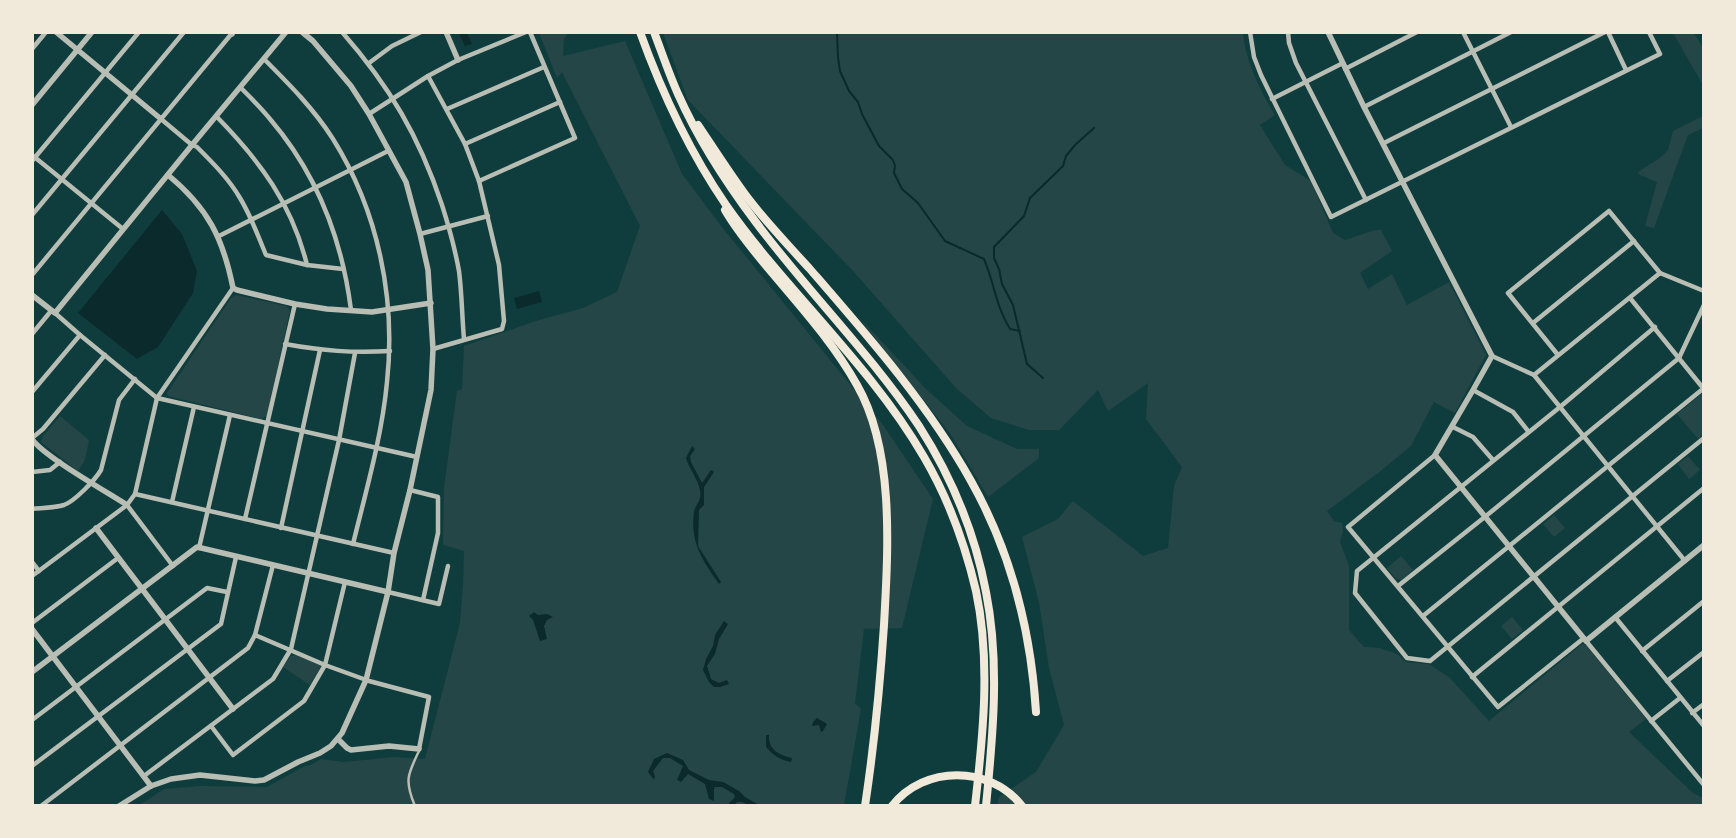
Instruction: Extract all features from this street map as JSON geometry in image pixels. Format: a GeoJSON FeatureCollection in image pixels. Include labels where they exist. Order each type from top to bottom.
{"type":"FeatureCollection","features":[{"type":"Feature","properties":{"kind":"highway"},"geometry":{"type":"LineString","coordinates":[[640,32],[673,116],[730,218],[842,361],[857,384],[872,416],[884,478],[886,568],[879,688],[865,806]]}},
{"type":"Feature","properties":{"kind":"highway"},"geometry":{"type":"LineString","coordinates":[[654,32],[678,94],[710,156],[755,221],[876,368],[919,427],[946,474],[959,502],[977,553],[992,623],[994,656],[993,732],[986,806]]}},
{"type":"Feature","properties":{"kind":"highway"},"geometry":{"type":"LineString","coordinates":[[678,94],[747,197],[886,361],[931,419],[978,494],[1000,542],[1017,595],[1025,627],[1036,712]]}},
{"type":"Feature","properties":{"kind":"highway"},"geometry":{"type":"LineString","coordinates":[[694,155],[758,248],[839,341],[889,405],[924,457],[950,509],[968,558],[981,626],[983,659],[982,730],[975,806]]}},
{"type":"Feature","properties":{"kind":"highway"},"geometry":{"type":"LineString","coordinates":[[892,806],[902,795],[913,788],[928,780],[945,776],[972,776],[994,783],[1004,788],[1022,806]]}},
{"type":"Feature","properties":{"kind":"street"},"geometry":{"type":"LineString","coordinates":[[32,49],[46,32]]}},
{"type":"Feature","properties":{"kind":"street"},"geometry":{"type":"LineString","coordinates":[[56,32],[192,145],[197,147],[225,177],[240,197],[252,220],[266,255],[307,265],[344,269]]}},
{"type":"Feature","properties":{"kind":"street"},"geometry":{"type":"LineString","coordinates":[[32,105],[92,32]]}},
{"type":"Feature","properties":{"kind":"street"},"geometry":{"type":"LineString","coordinates":[[124,229],[63,178],[34,158],[106,74],[139,32]]}},
{"type":"Feature","properties":{"kind":"street"},"geometry":{"type":"LineString","coordinates":[[32,215],[184,32]]}},
{"type":"Feature","properties":{"kind":"street"},"geometry":{"type":"LineString","coordinates":[[32,334],[124,229],[286,32]]}},
{"type":"Feature","properties":{"kind":"street"},"geometry":{"type":"LineString","coordinates":[[119,806],[151,786],[171,779],[200,775],[255,782],[264,780],[320,753],[338,739],[346,726],[366,680],[388,592],[394,553],[410,490],[431,390],[433,349],[428,270],[406,182],[369,114],[351,86],[334,64],[302,32]]}},
{"type":"Feature","properties":{"kind":"street"},"geometry":{"type":"LineString","coordinates":[[342,32],[368,63],[392,98],[415,136],[433,179],[448,226],[459,271],[464,339]]}},
{"type":"Feature","properties":{"kind":"street"},"geometry":{"type":"LineString","coordinates":[[368,63],[392,46],[421,32]]}},
{"type":"Feature","properties":{"kind":"street"},"geometry":{"type":"LineString","coordinates":[[446,32],[458,60]]}},
{"type":"Feature","properties":{"kind":"street"},"geometry":{"type":"LineString","coordinates":[[369,114],[428,76],[458,60],[526,32]]}},
{"type":"Feature","properties":{"kind":"street"},"geometry":{"type":"LineString","coordinates":[[479,181],[576,138],[530,32]]}},
{"type":"Feature","properties":{"kind":"street"},"geometry":{"type":"LineString","coordinates":[[1250,32],[1254,57],[1272,99],[1331,217],[1660,54],[1650,32]]}},
{"type":"Feature","properties":{"kind":"street"},"geometry":{"type":"LineString","coordinates":[[1288,32],[1289,43],[1296,62],[1366,200]]}},
{"type":"Feature","properties":{"kind":"street"},"geometry":{"type":"LineString","coordinates":[[1328,32],[1364,107],[1492,356],[1534,375],[1685,561]]}},
{"type":"Feature","properties":{"kind":"street"},"geometry":{"type":"LineString","coordinates":[[1272,99],[1418,32]]}},
{"type":"Feature","properties":{"kind":"street"},"geometry":{"type":"LineString","coordinates":[[1463,32],[1511,128]]}},
{"type":"Feature","properties":{"kind":"street"},"geometry":{"type":"LineString","coordinates":[[1364,107],[1511,32]]}},
{"type":"Feature","properties":{"kind":"street"},"geometry":{"type":"LineString","coordinates":[[1384,144],[1604,32]]}},
{"type":"Feature","properties":{"kind":"street"},"geometry":{"type":"LineString","coordinates":[[1608,32],[1626,70]]}},
{"type":"Feature","properties":{"kind":"street"},"geometry":{"type":"LineString","coordinates":[[32,275],[232,33]]}},
{"type":"Feature","properties":{"kind":"street"},"geometry":{"type":"LineString","coordinates":[[264,59],[292,86],[313,111],[333,140],[349,170],[371,221],[379,249],[389,310],[390,351],[385,399],[353,544]]}},
{"type":"Feature","properties":{"kind":"street"},"geometry":{"type":"LineString","coordinates":[[447,109],[544,67]]}},
{"type":"Feature","properties":{"kind":"street"},"geometry":{"type":"LineString","coordinates":[[428,76],[465,144],[479,181],[499,265],[504,326],[502,329],[433,349]]}},
{"type":"Feature","properties":{"kind":"street"},"geometry":{"type":"LineString","coordinates":[[241,88],[270,118],[316,187],[333,227],[344,269],[351,310]]}},
{"type":"Feature","properties":{"kind":"street"},"geometry":{"type":"LineString","coordinates":[[465,144],[560,102]]}},
{"type":"Feature","properties":{"kind":"street"},"geometry":{"type":"LineString","coordinates":[[217,117],[252,154],[269,177],[284,203],[304,250],[307,265]]}},
{"type":"Feature","properties":{"kind":"street"},"geometry":{"type":"LineString","coordinates":[[219,236],[388,151]]}},
{"type":"Feature","properties":{"kind":"street"},"geometry":{"type":"LineString","coordinates":[[32,576],[127,505],[135,494],[157,398],[233,288],[228,261],[219,236],[198,204],[183,187],[168,175]]}},
{"type":"Feature","properties":{"kind":"street"},"geometry":{"type":"LineString","coordinates":[[1558,356],[1508,293],[1609,211],[1660,273],[1704,291]]}},
{"type":"Feature","properties":{"kind":"street"},"geometry":{"type":"LineString","coordinates":[[420,234],[488,216]]}},
{"type":"Feature","properties":{"kind":"street"},"geometry":{"type":"LineString","coordinates":[[1533,323],[1634,241]]}},
{"type":"Feature","properties":{"kind":"street"},"geometry":{"type":"LineString","coordinates":[[1534,375],[1660,273]]}},
{"type":"Feature","properties":{"kind":"street"},"geometry":{"type":"LineString","coordinates":[[233,288],[295,304],[327,309],[372,312],[431,303]]}},
{"type":"Feature","properties":{"kind":"street"},"geometry":{"type":"LineString","coordinates":[[32,295],[157,398],[417,457]]}},
{"type":"Feature","properties":{"kind":"street"},"geometry":{"type":"LineString","coordinates":[[1422,616],[1703,388],[1630,298]]}},
{"type":"Feature","properties":{"kind":"street"},"geometry":{"type":"LineString","coordinates":[[245,519],[295,304]]}},
{"type":"Feature","properties":{"kind":"street"},"geometry":{"type":"LineString","coordinates":[[1398,586],[1679,358],[1704,305]]}},
{"type":"Feature","properties":{"kind":"street"},"geometry":{"type":"LineString","coordinates":[[1654,327],[1560,407],[1357,570],[1355,593],[1407,658],[1430,661],[1704,438]]}},
{"type":"Feature","properties":{"kind":"street"},"geometry":{"type":"LineString","coordinates":[[32,392],[80,335]]}},
{"type":"Feature","properties":{"kind":"street"},"geometry":{"type":"LineString","coordinates":[[286,344],[320,350],[390,351]]}},
{"type":"Feature","properties":{"kind":"street"},"geometry":{"type":"LineString","coordinates":[[281,528],[320,350]]}},
{"type":"Feature","properties":{"kind":"street"},"geometry":{"type":"LineString","coordinates":[[144,776],[273,679],[291,649],[339,440],[355,352]]}},
{"type":"Feature","properties":{"kind":"street"},"geometry":{"type":"LineString","coordinates":[[105,355],[43,429],[32,438],[36,445],[60,462],[127,505],[173,566]]}},
{"type":"Feature","properties":{"kind":"street"},"geometry":{"type":"LineString","coordinates":[[1492,356],[1453,427],[1435,455],[1348,526],[1498,707],[1615,617],[1704,545]]}},
{"type":"Feature","properties":{"kind":"street"},"geometry":{"type":"LineString","coordinates":[[32,509],[65,505],[92,483],[101,470],[119,400],[135,380]]}},
{"type":"Feature","properties":{"kind":"street"},"geometry":{"type":"LineString","coordinates":[[1473,390],[1513,412],[1528,431]]}},
{"type":"Feature","properties":{"kind":"street"},"geometry":{"type":"LineString","coordinates":[[172,502],[194,407]]}},
{"type":"Feature","properties":{"kind":"street"},"geometry":{"type":"LineString","coordinates":[[199,548],[230,415]]}},
{"type":"Feature","properties":{"kind":"street"},"geometry":{"type":"LineString","coordinates":[[1453,427],[1473,437],[1492,460]]}},
{"type":"Feature","properties":{"kind":"street"},"geometry":{"type":"LineString","coordinates":[[1435,455],[1704,785]]}},
{"type":"Feature","properties":{"kind":"street"},"geometry":{"type":"LineString","coordinates":[[32,472],[50,470],[60,462]]}},
{"type":"Feature","properties":{"kind":"street"},"geometry":{"type":"LineString","coordinates":[[1472,677],[1704,488]]}},
{"type":"Feature","properties":{"kind":"street"},"geometry":{"type":"LineString","coordinates":[[410,490],[438,497],[438,533],[423,600]]}},
{"type":"Feature","properties":{"kind":"street"},"geometry":{"type":"LineString","coordinates":[[135,494],[316,537],[394,553]]}},
{"type":"Feature","properties":{"kind":"street"},"geometry":{"type":"LineString","coordinates":[[96,528],[233,709]]}},
{"type":"Feature","properties":{"kind":"street"},"geometry":{"type":"LineString","coordinates":[[32,672],[197,547],[440,604],[448,566]]}},
{"type":"Feature","properties":{"kind":"street"},"geometry":{"type":"LineString","coordinates":[[32,766],[220,624],[236,557]]}},
{"type":"Feature","properties":{"kind":"street"},"geometry":{"type":"LineString","coordinates":[[32,623],[118,558]]}},
{"type":"Feature","properties":{"kind":"street"},"geometry":{"type":"LineString","coordinates":[[32,562],[40,571]]}},
{"type":"Feature","properties":{"kind":"street"},"geometry":{"type":"LineString","coordinates":[[41,806],[248,648],[255,635],[273,565]]}},
{"type":"Feature","properties":{"kind":"street"},"geometry":{"type":"LineString","coordinates":[[211,726],[234,755],[304,701],[325,665],[345,582]]}},
{"type":"Feature","properties":{"kind":"street"},"geometry":{"type":"LineString","coordinates":[[32,720],[207,588],[227,592]]}},
{"type":"Feature","properties":{"kind":"street"},"geometry":{"type":"LineString","coordinates":[[1642,651],[1704,601]]}},
{"type":"Feature","properties":{"kind":"street"},"geometry":{"type":"LineString","coordinates":[[1615,617],[1704,726]]}},
{"type":"Feature","properties":{"kind":"street"},"geometry":{"type":"LineString","coordinates":[[32,629],[151,786]]}},
{"type":"Feature","properties":{"kind":"street"},"geometry":{"type":"LineString","coordinates":[[255,635],[325,665],[366,680],[429,696],[419,749],[389,746],[351,750],[346,748],[338,739]]}},
{"type":"Feature","properties":{"kind":"street"},"geometry":{"type":"LineString","coordinates":[[1667,681],[1704,652]]}},
{"type":"Feature","properties":{"kind":"street"},"geometry":{"type":"LineString","coordinates":[[1651,721],[1680,698]]}},
{"type":"Feature","properties":{"kind":"street"},"geometry":{"type":"LineString","coordinates":[[1692,712],[1704,704]]}},
{"type":"Feature","properties":{"kind":"lane"},"geometry":{"type":"LineString","coordinates":[[415,806],[409,788],[408,775],[419,749]]}},
{"type":"Feature","properties":{"kind":"shaded area"},"geometry":{"type":"Polygon","coordinates":[[[459,33],[467,33],[472,44],[465,46],[459,33]]]}},
{"type":"Feature","properties":{"kind":"shaded area"},"geometry":{"type":"Polygon","coordinates":[[[539,33],[568,33],[564,39],[563,56],[625,41],[682,174],[721,226],[883,425],[933,499],[902,628],[864,629],[855,703],[861,709],[844,805],[138,806],[164,789],[201,786],[267,787],[321,759],[344,762],[394,757],[425,759],[460,623],[464,551],[443,545],[444,488],[457,391],[462,389],[464,346],[536,321],[583,308],[617,292],[640,226],[562,72],[557,78],[539,33]]]}},
{"type":"Feature","properties":{"kind":"shaded area"},"geometry":{"type":"Polygon","coordinates":[[[663,33],[1243,33],[1244,43],[1254,76],[1275,115],[1260,125],[1285,165],[1311,181],[1333,233],[1345,240],[1375,230],[1381,230],[1392,251],[1360,273],[1368,289],[1392,274],[1407,305],[1449,282],[1486,355],[1455,413],[1434,402],[1411,446],[1327,511],[1334,521],[1342,523],[1343,531],[1340,542],[1349,566],[1349,630],[1364,647],[1380,648],[1397,654],[1406,662],[1429,664],[1449,677],[1489,721],[1582,644],[1586,645],[1646,719],[1629,732],[1693,793],[1703,798],[1703,805],[997,805],[999,797],[1036,772],[1064,725],[1049,668],[1039,602],[1022,537],[1058,519],[1073,501],[1143,556],[1168,548],[1174,486],[1182,467],[1146,419],[1148,383],[1108,411],[1098,390],[1059,430],[1029,430],[991,418],[956,388],[854,272],[688,100],[663,33]]]}},
{"type":"Feature","properties":{"kind":"shaded area"},"geometry":{"type":"Polygon","coordinates":[[[1673,33],[1694,33],[1703,48],[1703,85],[1673,33]]]}},
{"type":"Feature","properties":{"kind":"shaded area"},"geometry":{"type":"Polygon","coordinates":[[[1703,116],[1703,128],[1688,135],[1654,228],[1645,226],[1657,182],[1640,175],[1638,172],[1660,158],[1668,150],[1673,131],[1703,116]]]}},
{"type":"Feature","properties":{"kind":"shaded area"},"geometry":{"type":"Polygon","coordinates":[[[162,210],[182,234],[197,271],[193,293],[158,347],[137,359],[78,313],[162,210]]]}},
{"type":"Feature","properties":{"kind":"shaded area"},"geometry":{"type":"Polygon","coordinates":[[[539,291],[542,302],[517,309],[514,298],[539,291]]]}},
{"type":"Feature","properties":{"kind":"shaded area"},"geometry":{"type":"Polygon","coordinates":[[[236,295],[286,306],[290,310],[267,416],[261,419],[168,396],[167,393],[231,298],[236,295]]]}},
{"type":"Feature","properties":{"kind":"shaded area"},"geometry":{"type":"Polygon","coordinates":[[[858,316],[926,389],[967,426],[1017,449],[1039,449],[1039,458],[988,497],[951,435],[858,316]]]}},
{"type":"Feature","properties":{"kind":"shaded area"},"geometry":{"type":"Polygon","coordinates":[[[1703,393],[1703,435],[1698,439],[1677,414],[1703,393]]]}},
{"type":"Feature","properties":{"kind":"shaded area"},"geometry":{"type":"Polygon","coordinates":[[[60,416],[89,440],[85,460],[78,471],[41,442],[43,436],[60,416]]]}},
{"type":"Feature","properties":{"kind":"shaded area"},"geometry":{"type":"Polygon","coordinates":[[[692,446],[695,449],[690,456],[691,462],[702,483],[711,470],[714,472],[704,487],[704,505],[699,510],[698,546],[721,582],[719,584],[699,550],[694,533],[694,512],[700,499],[700,490],[686,458],[692,446]]]}},
{"type":"Feature","properties":{"kind":"shaded area"},"geometry":{"type":"Polygon","coordinates":[[[1688,456],[1700,470],[1689,479],[1678,464],[1688,456]]]}},
{"type":"Feature","properties":{"kind":"shaded area"},"geometry":{"type":"Polygon","coordinates":[[[1554,515],[1565,528],[1554,537],[1543,524],[1554,515]]]}},
{"type":"Feature","properties":{"kind":"shaded area"},"geometry":{"type":"Polygon","coordinates":[[[1401,556],[1413,570],[1401,580],[1396,579],[1387,568],[1401,556]]]}},
{"type":"Feature","properties":{"kind":"shaded area"},"geometry":{"type":"Polygon","coordinates":[[[534,612],[538,615],[547,614],[553,617],[547,620],[544,626],[547,639],[540,641],[533,620],[529,616],[534,612]]]}},
{"type":"Feature","properties":{"kind":"shaded area"},"geometry":{"type":"Polygon","coordinates":[[[1512,617],[1523,630],[1512,639],[1501,626],[1512,617]]]}},
{"type":"Feature","properties":{"kind":"shaded area"},"geometry":{"type":"Polygon","coordinates":[[[724,621],[728,624],[719,639],[715,654],[707,666],[711,679],[719,683],[727,680],[729,684],[714,687],[703,670],[713,646],[715,635],[724,621]]]}},
{"type":"Feature","properties":{"kind":"shaded area"},"geometry":{"type":"Polygon","coordinates":[[[296,655],[321,666],[310,685],[283,667],[291,656],[296,655]]]}},
{"type":"Feature","properties":{"kind":"shaded area"},"geometry":{"type":"Polygon","coordinates":[[[817,718],[827,724],[821,732],[819,725],[812,726],[817,718]]]}},
{"type":"Feature","properties":{"kind":"shaded area"},"geometry":{"type":"Polygon","coordinates":[[[766,735],[769,735],[772,748],[792,758],[791,762],[774,755],[766,747],[766,735]]]}},
{"type":"Feature","properties":{"kind":"shaded area"},"geometry":{"type":"Polygon","coordinates":[[[667,753],[683,760],[689,770],[709,780],[723,782],[759,805],[737,802],[734,805],[729,805],[735,797],[734,794],[722,787],[715,787],[714,801],[709,799],[705,784],[688,774],[681,782],[677,780],[683,766],[670,758],[663,758],[653,771],[654,780],[648,772],[654,759],[667,753]]]}},
{"type":"Feature","properties":{"kind":"waterway"},"geometry":{"type":"LineString","coordinates":[[837,32],[840,71],[849,91],[858,102],[862,114],[879,146],[893,160],[895,166],[894,173],[902,189],[918,203],[945,241],[984,259],[1005,321],[1010,329],[1020,331]]}},
{"type":"Feature","properties":{"kind":"waterway"},"geometry":{"type":"LineString","coordinates":[[1043,378],[1027,364],[1013,305],[1002,284],[999,269],[994,258],[994,247],[1024,216],[1030,198],[1063,166],[1066,156],[1094,128]]}}]}
